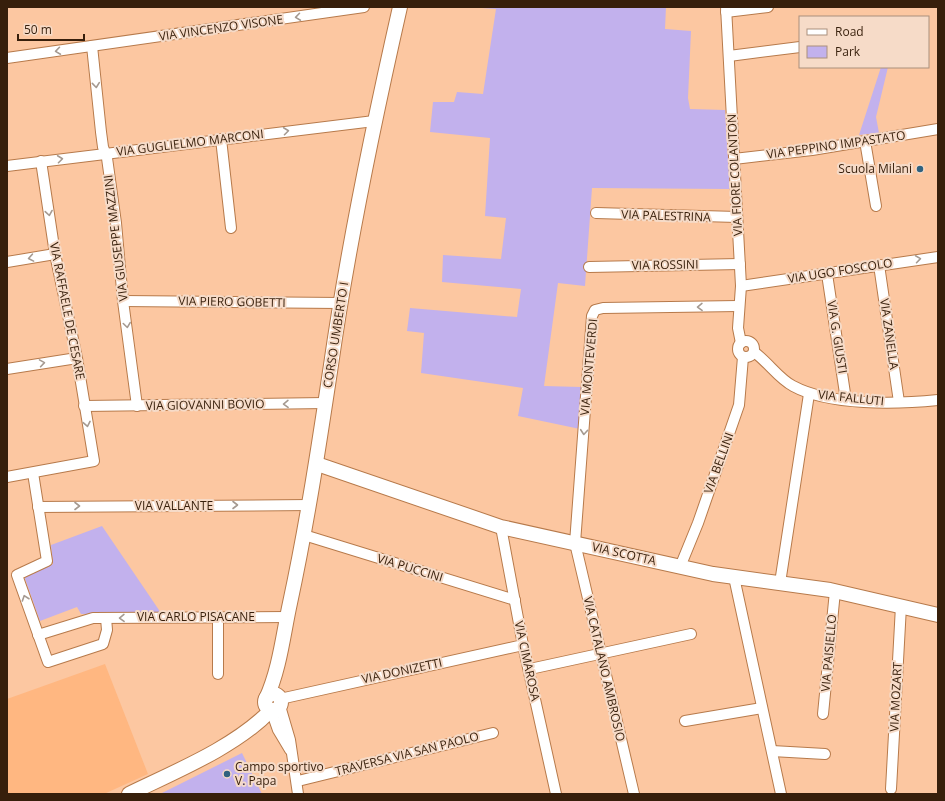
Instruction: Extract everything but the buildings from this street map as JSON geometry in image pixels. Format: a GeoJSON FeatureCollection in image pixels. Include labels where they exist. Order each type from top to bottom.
{"type":"FeatureCollection","features":[{"type":"Feature","properties":{"kind":"main road","name":"CORSO UMBERTO I"},"geometry":{"type":"LineString","coordinates":[[271,706],[287,617],[310,505],[340,303],[374,121],[400,7]]}},
{"type":"Feature","properties":{"kind":"main road","name":"VIA SCOTTA"},"geometry":{"type":"LineString","coordinates":[[317,464],[501,527],[680,567],[734,577],[835,591],[938,615]]}},
{"type":"Feature","properties":{"kind":"main road"},"geometry":{"type":"LineString","coordinates":[[129,794],[191,765],[234,739],[271,706]]}},
{"type":"Feature","properties":{"kind":"street","name":"VIA VINCENZO VISONE"},"geometry":{"type":"LineString","coordinates":[[7,58],[364,7]]}},
{"type":"Feature","properties":{"kind":"street"},"geometry":{"type":"LineString","coordinates":[[726,10],[768,7]]}},
{"type":"Feature","properties":{"kind":"street","name":"VIA FIORE COLANTON"},"geometry":{"type":"LineString","coordinates":[[726,10],[741,286],[738,306],[738,328],[741,343]]}},
{"type":"Feature","properties":{"kind":"street","name":"VIA GIUSEPPE MAZZINI"},"geometry":{"type":"LineString","coordinates":[[92,46],[103,147],[106,153],[116,223],[124,301],[138,406]]}},
{"type":"Feature","properties":{"kind":"street"},"geometry":{"type":"LineString","coordinates":[[729,56],[799,47]]}},
{"type":"Feature","properties":{"kind":"street","name":"VIA GUGLIELMO MARCONI"},"geometry":{"type":"LineString","coordinates":[[7,166],[374,121]]}},
{"type":"Feature","properties":{"kind":"street","name":"VIA PEPPINO IMPASTATO"},"geometry":{"type":"LineString","coordinates":[[734,159],[865,141],[938,129]]}},
{"type":"Feature","properties":{"kind":"street"},"geometry":{"type":"LineString","coordinates":[[221,139],[231,228]]}},
{"type":"Feature","properties":{"kind":"street"},"geometry":{"type":"LineString","coordinates":[[865,141],[876,206]]}},
{"type":"Feature","properties":{"kind":"street","name":"VIA RAFFAELE DE CESARE"},"geometry":{"type":"LineString","coordinates":[[33,473],[94,461],[77,358],[55,254],[41,161]]}},
{"type":"Feature","properties":{"kind":"street","name":"VIA PALESTRINA"},"geometry":{"type":"LineString","coordinates":[[596,213],[737,217]]}},
{"type":"Feature","properties":{"kind":"street"},"geometry":{"type":"LineString","coordinates":[[7,262],[55,254]]}},
{"type":"Feature","properties":{"kind":"street","name":"VIA UGO FOSCOLO"},"geometry":{"type":"LineString","coordinates":[[741,286],[938,256]]}},
{"type":"Feature","properties":{"kind":"street","name":"VIA ROSSINI"},"geometry":{"type":"LineString","coordinates":[[589,267],[740,264]]}},
{"type":"Feature","properties":{"kind":"street","name":"VIA ZANELLA"},"geometry":{"type":"LineString","coordinates":[[879,265],[899,402]]}},
{"type":"Feature","properties":{"kind":"street","name":"VIA G. GIUSTI"},"geometry":{"type":"LineString","coordinates":[[827,274],[846,400]]}},
{"type":"Feature","properties":{"kind":"street","name":"VIA PIERO GOBETTI"},"geometry":{"type":"LineString","coordinates":[[124,301],[340,303]]}},
{"type":"Feature","properties":{"kind":"street","name":"VIA MONTEVERDI"},"geometry":{"type":"LineString","coordinates":[[575,543],[589,345],[592,316],[595,310],[603,308],[738,306]]}},
{"type":"Feature","properties":{"kind":"street"},"geometry":{"type":"LineString","coordinates":[[746,340],[751,342],[754,346],[754,352],[751,356],[743,357],[738,350],[741,343],[746,340]]}},
{"type":"Feature","properties":{"kind":"street","name":"VIA FALLUTI"},"geometry":{"type":"LineString","coordinates":[[754,352],[792,386],[809,394],[846,400],[899,402],[938,400]]}},
{"type":"Feature","properties":{"kind":"street","name":"VIA BELLINI"},"geometry":{"type":"LineString","coordinates":[[680,567],[698,522],[739,405],[743,357]]}},
{"type":"Feature","properties":{"kind":"street"},"geometry":{"type":"LineString","coordinates":[[7,369],[77,358]]}},
{"type":"Feature","properties":{"kind":"street"},"geometry":{"type":"LineString","coordinates":[[780,583],[809,394]]}},
{"type":"Feature","properties":{"kind":"street","name":"VIA GIOVANNI BOVIO"},"geometry":{"type":"LineString","coordinates":[[84,406],[326,403]]}},
{"type":"Feature","properties":{"kind":"street"},"geometry":{"type":"LineString","coordinates":[[7,477],[33,473],[47,561],[17,575],[48,662],[103,644],[107,630],[106,618]]}},
{"type":"Feature","properties":{"kind":"street","name":"VIA VALLANTE"},"geometry":{"type":"LineString","coordinates":[[38,507],[310,505]]}},
{"type":"Feature","properties":{"kind":"street","name":"VIA CIMAROSA"},"geometry":{"type":"LineString","coordinates":[[501,527],[523,645],[530,669],[556,794]]}},
{"type":"Feature","properties":{"kind":"street","name":"VIA PUCCINI"},"geometry":{"type":"LineString","coordinates":[[304,535],[515,600]]}},
{"type":"Feature","properties":{"kind":"street","name":"VIA CATALANO AMBROSIO"},"geometry":{"type":"LineString","coordinates":[[575,543],[634,794]]}},
{"type":"Feature","properties":{"kind":"street"},"geometry":{"type":"LineString","coordinates":[[734,577],[781,794]]}},
{"type":"Feature","properties":{"kind":"street","name":"VIA PAISIELLO"},"geometry":{"type":"LineString","coordinates":[[823,714],[835,591]]}},
{"type":"Feature","properties":{"kind":"street","name":"VIA MOZART"},"geometry":{"type":"LineString","coordinates":[[891,789],[902,606]]}},
{"type":"Feature","properties":{"kind":"street"},"geometry":{"type":"LineString","coordinates":[[218,616],[218,674]]}},
{"type":"Feature","properties":{"kind":"street","name":"VIA CARLO PISACANE"},"geometry":{"type":"LineString","coordinates":[[38,634],[93,618],[218,616],[287,617]]}},
{"type":"Feature","properties":{"kind":"street"},"geometry":{"type":"LineString","coordinates":[[530,669],[691,634]]}},
{"type":"Feature","properties":{"kind":"street","name":"VIA DONIZETTI"},"geometry":{"type":"LineString","coordinates":[[271,706],[523,645]]}},
{"type":"Feature","properties":{"kind":"street"},"geometry":{"type":"LineString","coordinates":[[291,751],[278,730],[267,721],[271,706],[285,719],[298,781],[298,794]]}},
{"type":"Feature","properties":{"kind":"street"},"geometry":{"type":"LineString","coordinates":[[684,721],[762,708]]}},
{"type":"Feature","properties":{"kind":"street","name":"TRAVERSA VIA SAN PAOLO"},"geometry":{"type":"LineString","coordinates":[[298,781],[493,733]]}},
{"type":"Feature","properties":{"kind":"street"},"geometry":{"type":"LineString","coordinates":[[772,751],[825,754]]}},
{"type":"Feature","properties":{"kind":"shaded area"},"geometry":{"type":"Polygon","coordinates":[[[105,664],[148,774],[104,794],[7,794],[7,699],[105,664]]]}},
{"type":"Feature","properties":{"kind":"green space"},"geometry":{"type":"Polygon","coordinates":[[[468,7],[666,7],[665,29],[691,31],[688,98],[690,109],[725,110],[730,189],[592,188],[585,286],[558,283],[544,386],[581,387],[580,429],[518,416],[523,388],[421,373],[424,333],[407,331],[410,308],[517,317],[521,289],[442,282],[443,255],[501,259],[506,218],[485,216],[490,138],[430,132],[433,102],[454,102],[457,92],[483,94],[496,9],[468,7]]]}},
{"type":"Feature","properties":{"kind":"green space"},"geometry":{"type":"Polygon","coordinates":[[[881,68],[888,68],[876,117],[879,133],[859,135],[881,68]]]}},
{"type":"Feature","properties":{"kind":"green space"},"geometry":{"type":"Polygon","coordinates":[[[102,526],[161,613],[81,614],[77,607],[40,621],[24,576],[53,564],[51,545],[102,526]]]}},
{"type":"Feature","properties":{"kind":"green space","name":"Campo sportivo V. Papa"},"geometry":{"type":"Polygon","coordinates":[[[242,753],[262,794],[160,794],[242,753]]]}},
{"type":"Feature","properties":{"kind":"place","name":"Scuola Milani"},"geometry":{"type":"Point","coordinates":[920,169]}},
{"type":"Feature","properties":{"kind":"place","name":"Campo sportivo V. Papa"},"geometry":{"type":"Point","coordinates":[227,774]}}]}
